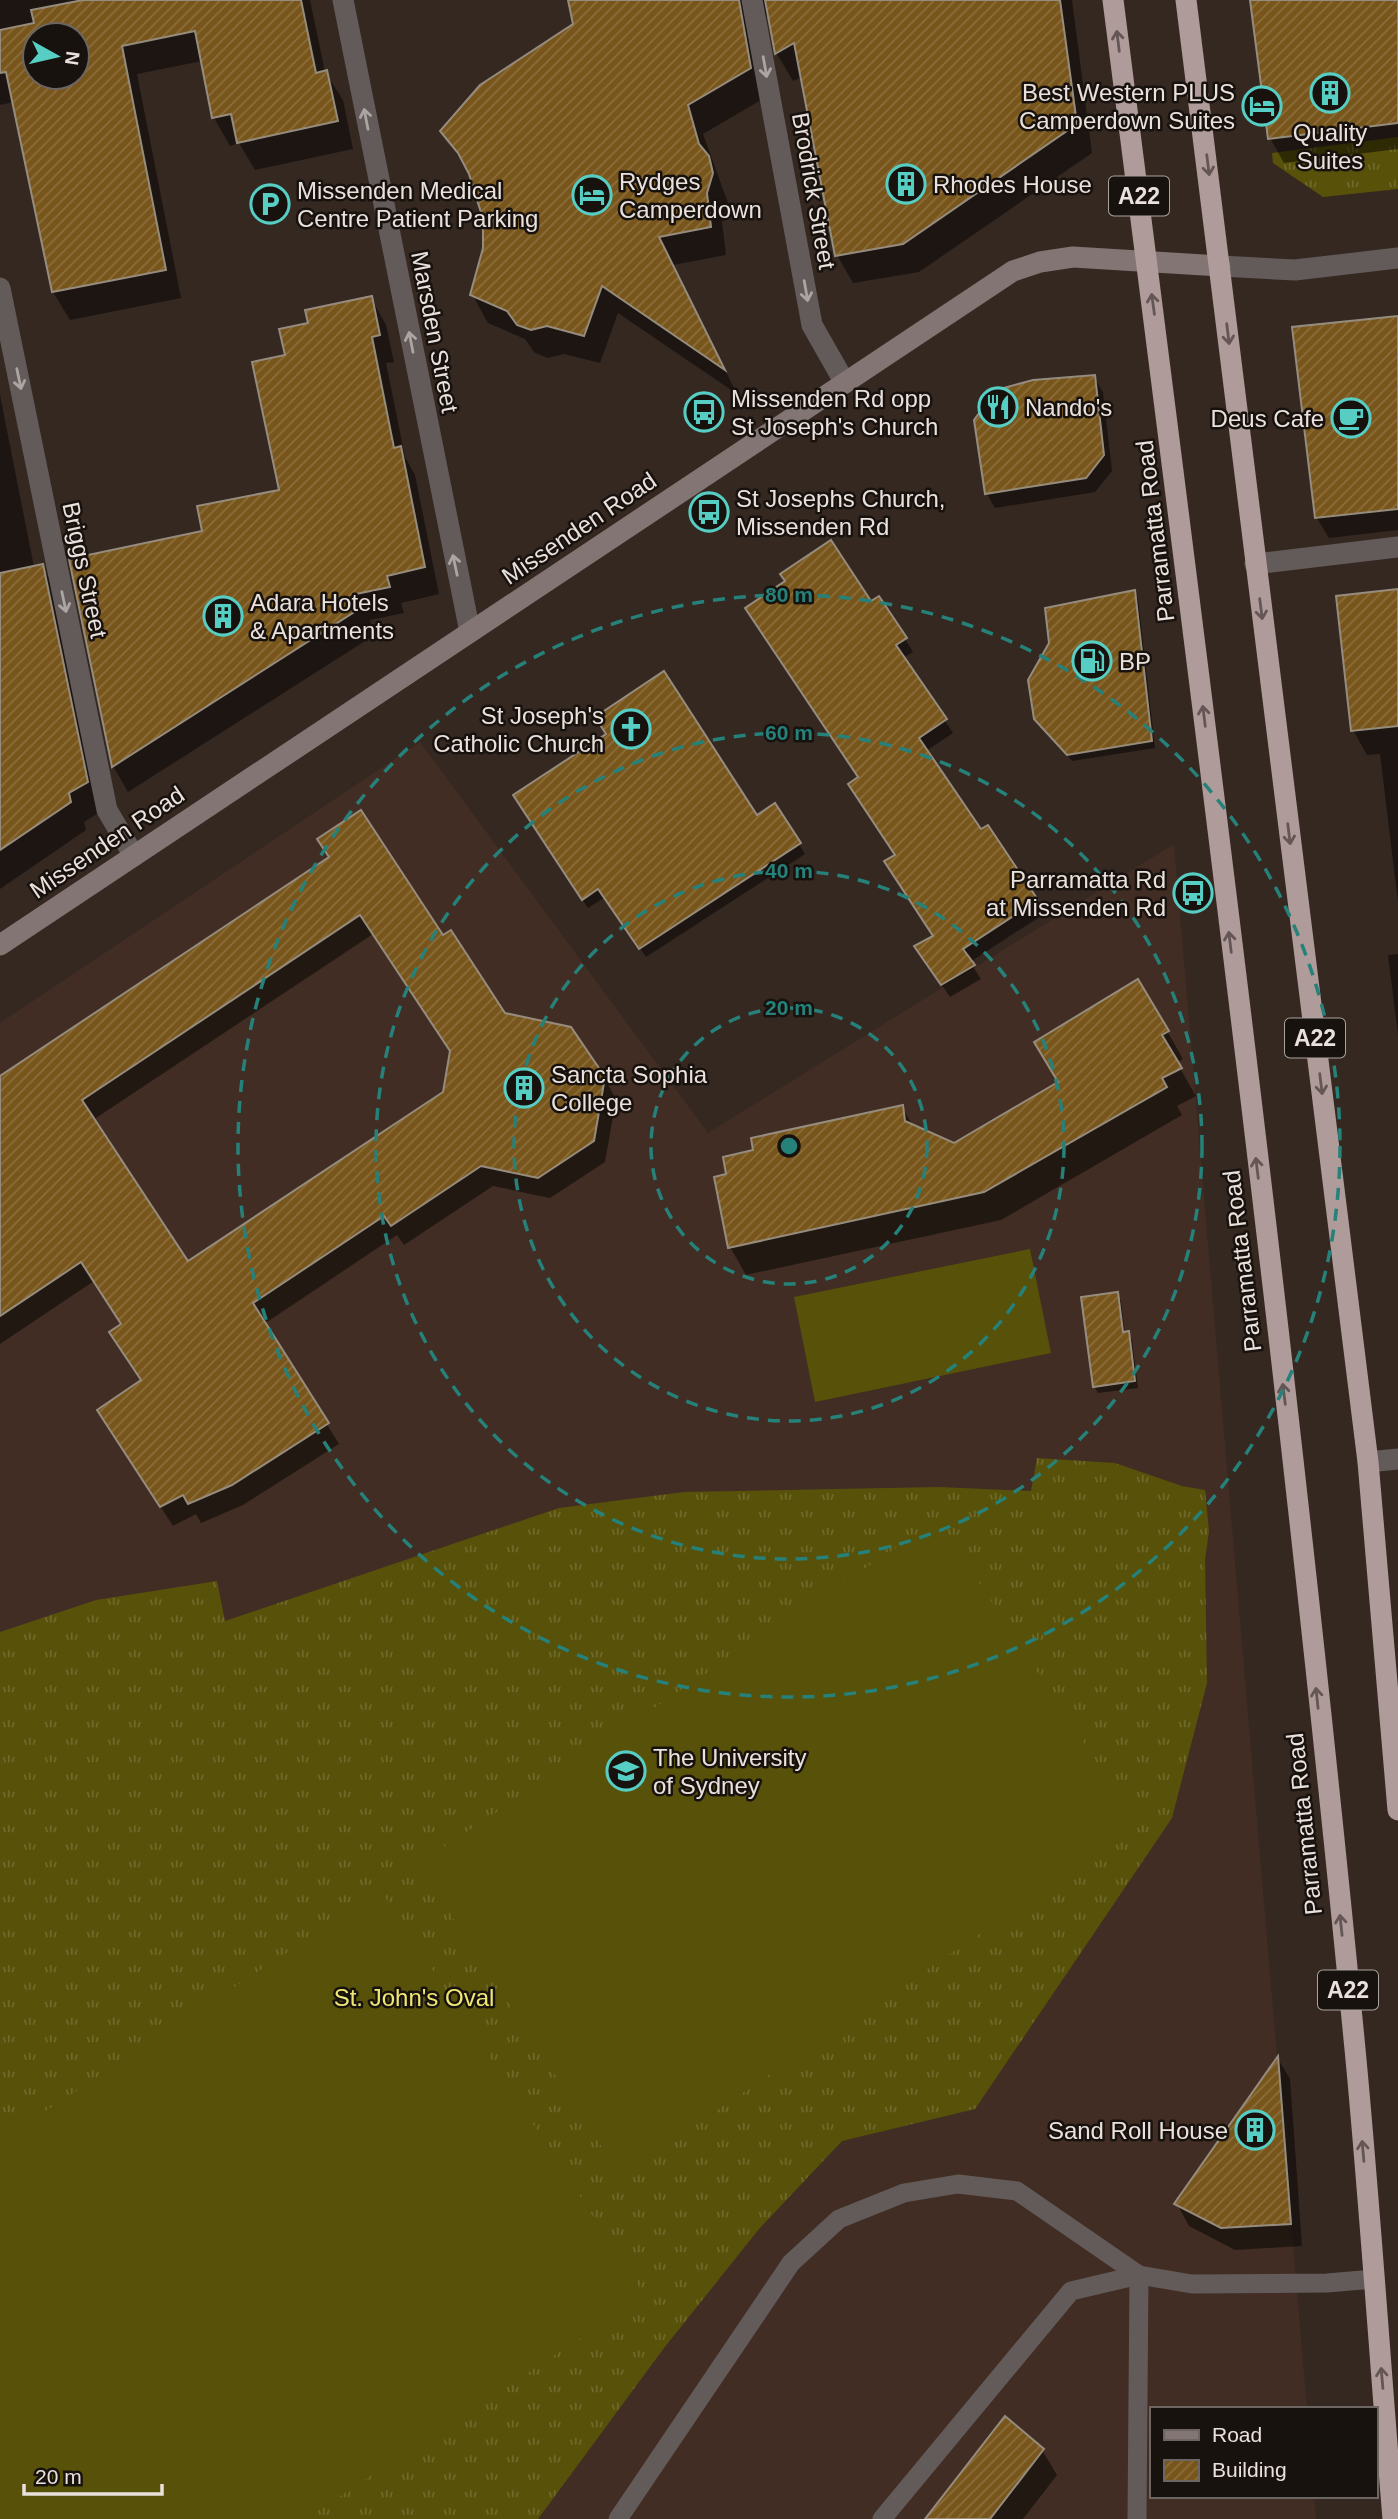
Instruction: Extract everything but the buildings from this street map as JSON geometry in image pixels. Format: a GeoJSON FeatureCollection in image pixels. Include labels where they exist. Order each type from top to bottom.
{"type":"FeatureCollection","features":[{"type":"Feature","properties":{"kind":"highway","name":"Parramatta Road"},"geometry":{"type":"LineString","coordinates":[[1113,0],[1148,261],[1292,1462],[1355,2050],[1393,2519]]}},
{"type":"Feature","properties":{"kind":"highway","name":"A22"},"geometry":{"type":"LineString","coordinates":[[1186,0],[1368,1462],[1398,1810]]}},
{"type":"Feature","properties":{"kind":"street","name":"Marsden Street"},"geometry":{"type":"LineString","coordinates":[[343,0],[470,632]]}},
{"type":"Feature","properties":{"kind":"street","name":"Brodrick Street"},"geometry":{"type":"LineString","coordinates":[[752,0],[812,325],[845,383]]}},
{"type":"Feature","properties":{"kind":"street","name":"Missenden Road"},"geometry":{"type":"LineString","coordinates":[[0,945],[1013,271],[1040,262],[1073,257],[1220,266]]}},
{"type":"Feature","properties":{"kind":"street"},"geometry":{"type":"LineString","coordinates":[[1220,266],[1295,270],[1398,258]]}},
{"type":"Feature","properties":{"kind":"street","name":"Briggs Street"},"geometry":{"type":"LineString","coordinates":[[0,288],[107,810],[134,856]]}},
{"type":"Feature","properties":{"kind":"street"},"geometry":{"type":"LineString","coordinates":[[1255,564],[1398,547]]}},
{"type":"Feature","properties":{"kind":"street"},"geometry":{"type":"LineString","coordinates":[[1368,1462],[1398,1459]]}},
{"type":"Feature","properties":{"kind":"lane"},"geometry":{"type":"LineString","coordinates":[[618,2519],[791,2263],[839,2219],[904,2193],[958,2184],[1017,2191],[1139,2275]]}},
{"type":"Feature","properties":{"kind":"lane"},"geometry":{"type":"LineString","coordinates":[[882,2519],[1071,2291],[1139,2275],[1192,2284],[1328,2283],[1374,2279]]}},
{"type":"Feature","properties":{"kind":"lane"},"geometry":{"type":"LineString","coordinates":[[1137,2519],[1139,2275]]}},
{"type":"Feature","properties":{"kind":"shaded area","name":"The University of Sydney"},"geometry":{"type":"Polygon","coordinates":[[[420,742],[708,1133],[1174,844],[1307,2407],[1150,2407],[1150,2498],[1314,2498],[1316,2519],[0,2519],[0,1023],[420,742]]]}},
{"type":"Feature","properties":{"kind":"green space"},"geometry":{"type":"Polygon","coordinates":[[[1398,137],[1398,189],[1323,197],[1273,163],[1272,153],[1398,137]]]}},
{"type":"Feature","properties":{"kind":"green space"},"geometry":{"type":"Polygon","coordinates":[[[1030,1249],[1051,1353],[815,1402],[794,1297],[1030,1249]]]}},
{"type":"Feature","properties":{"kind":"green space","name":"St. John's Oval"},"geometry":{"type":"Polygon","coordinates":[[[1037,1458],[1115,1463],[1182,1486],[1205,1490],[1209,1531],[1205,1560],[1207,1683],[1172,1818],[975,2109],[842,2141],[759,2229],[664,2348],[538,2519],[0,2519],[0,1632],[96,1600],[217,1581],[225,1621],[559,1508],[684,1492],[938,1487],[1031,1491],[1037,1458]]]}},
{"type":"Feature","properties":{"kind":"green space"},"geometry":{"type":"Polygon","coordinates":[[[938,1520],[1139,1827],[620,2175],[418,1864],[938,1520]]]}},
{"type":"Feature","properties":{"kind":"green space"},"geometry":{"type":"Polygon","coordinates":[[[381,1891],[645,2296],[305,2519],[0,2519],[0,2141],[381,1891]]]}},
{"type":"Feature","properties":{"kind":"place","name":"Quality Suites"},"geometry":{"type":"Point","coordinates":[1330,93]}},
{"type":"Feature","properties":{"kind":"place","name":"Best Western PLUS Camperdown Suites"},"geometry":{"type":"Point","coordinates":[1262,106]}},
{"type":"Feature","properties":{"kind":"place","name":"Rhodes House"},"geometry":{"type":"Point","coordinates":[906,184]}},
{"type":"Feature","properties":{"kind":"place","name":"Rydges Camperdown"},"geometry":{"type":"Point","coordinates":[592,195]}},
{"type":"Feature","properties":{"kind":"place","name":"Missenden Medical Centre Patient Parking"},"geometry":{"type":"Point","coordinates":[270,204]}},
{"type":"Feature","properties":{"kind":"place","name":"Nando's"},"geometry":{"type":"Point","coordinates":[998,407]}},
{"type":"Feature","properties":{"kind":"place","name":"Missenden Rd opp St Joseph's Church"},"geometry":{"type":"Point","coordinates":[704,412]}},
{"type":"Feature","properties":{"kind":"place","name":"Deus Cafe"},"geometry":{"type":"Point","coordinates":[1351,418]}},
{"type":"Feature","properties":{"kind":"place","name":"St Josephs Church, Missenden Rd"},"geometry":{"type":"Point","coordinates":[709,512]}},
{"type":"Feature","properties":{"kind":"place","name":"Adara Hotels & Apartments"},"geometry":{"type":"Point","coordinates":[223,616]}},
{"type":"Feature","properties":{"kind":"place","name":"BP"},"geometry":{"type":"Point","coordinates":[1092,661]}},
{"type":"Feature","properties":{"kind":"place","name":"St Joseph's Catholic Church"},"geometry":{"type":"Point","coordinates":[631,729]}},
{"type":"Feature","properties":{"kind":"place","name":"Parramatta Rd at Missenden Rd"},"geometry":{"type":"Point","coordinates":[1193,893]}},
{"type":"Feature","properties":{"kind":"place","name":"Sancta Sophia College"},"geometry":{"type":"Point","coordinates":[524,1088]}},
{"type":"Feature","properties":{"kind":"place","name":"The University of Sydney"},"geometry":{"type":"Point","coordinates":[626,1771]}},
{"type":"Feature","properties":{"kind":"place","name":"Sand Roll House"},"geometry":{"type":"Point","coordinates":[1255,2130]}}]}
